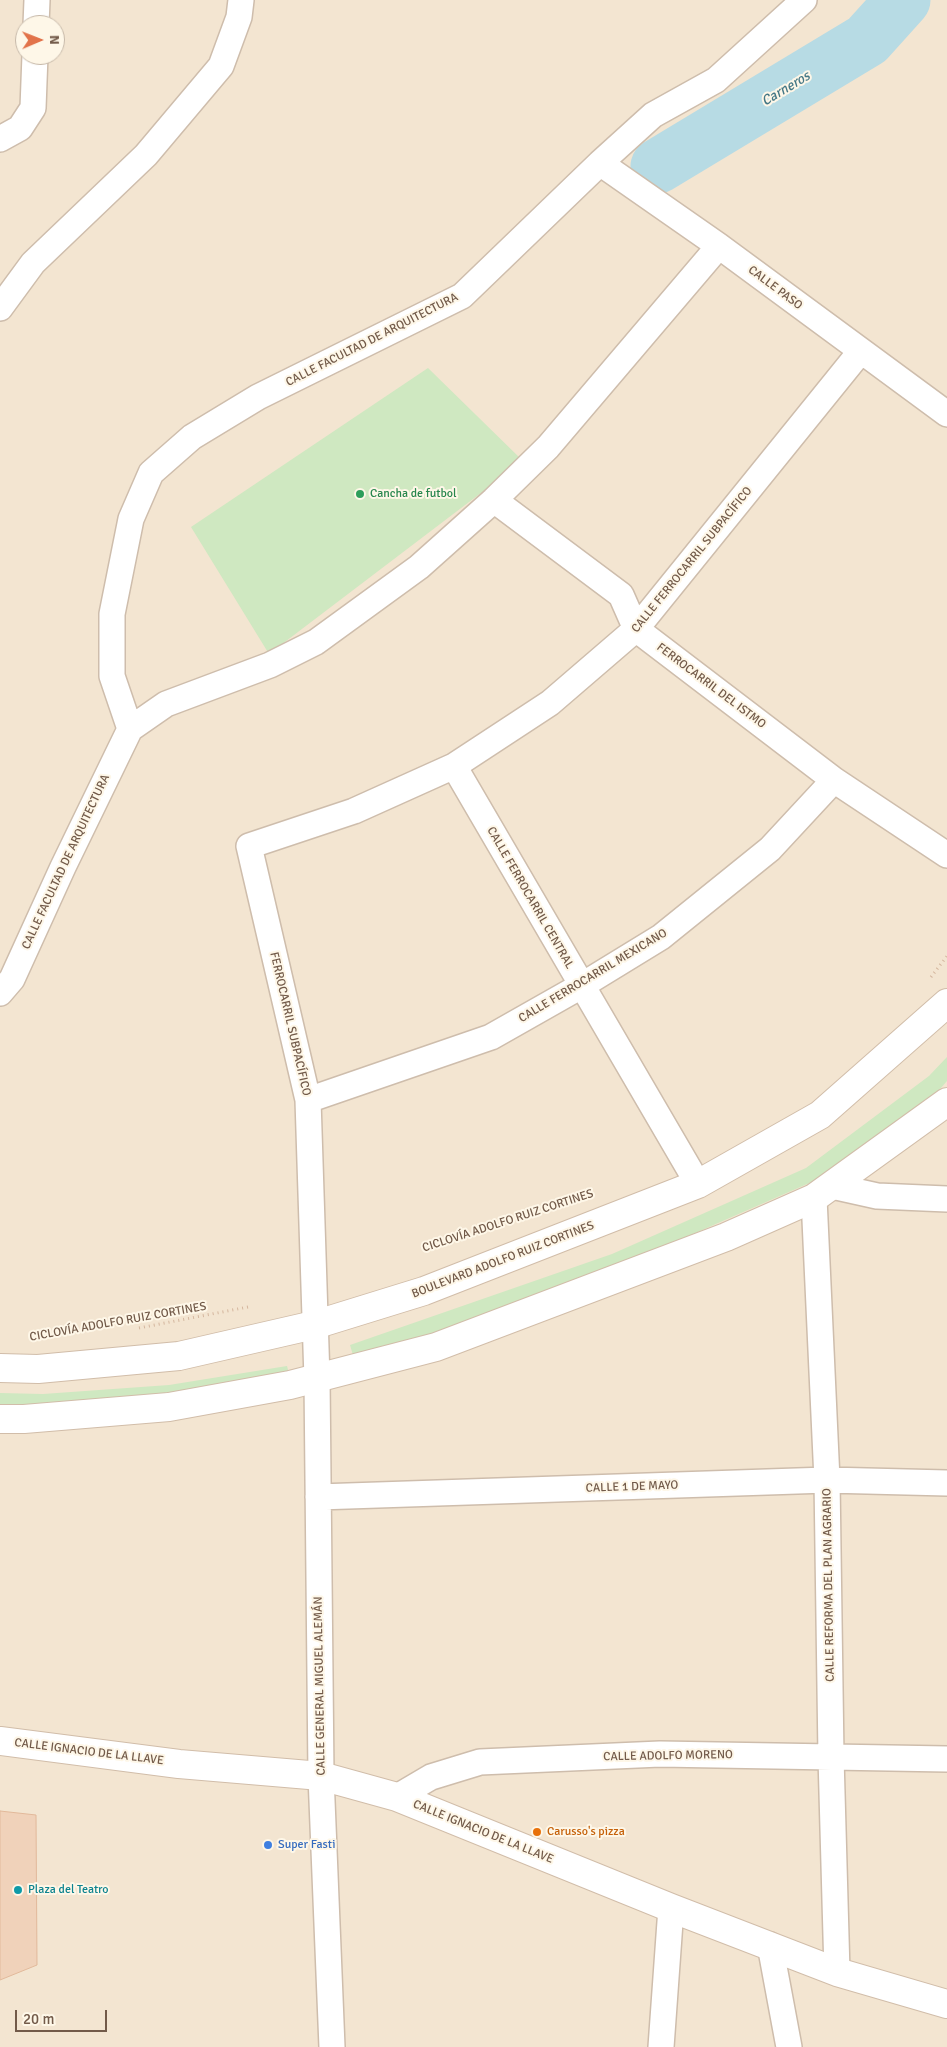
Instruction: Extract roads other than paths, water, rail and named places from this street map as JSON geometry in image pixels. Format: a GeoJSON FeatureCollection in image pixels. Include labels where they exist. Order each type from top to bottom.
{"type":"FeatureCollection","features":[{"type":"Feature","properties":{"kind":"main road","name":"BOULEVARD ADOLFO RUIZ CORTINES"},"geometry":{"type":"LineString","coordinates":[[0,1368],[38,1369],[179,1356],[314,1325],[424,1291],[698,1184],[820,1115],[947,1003]]}},
{"type":"Feature","properties":{"kind":"main road"},"geometry":{"type":"LineString","coordinates":[[0,1419],[24,1419],[169,1407],[317,1379],[436,1346],[726,1237],[823,1192],[947,1102]]}},
{"type":"Feature","properties":{"kind":"main road","name":"CALLE IGNACIO DE LA LLAVE"},"geometry":{"type":"LineString","coordinates":[[0,1741],[179,1764],[321,1776],[398,1797],[671,1908],[837,1972],[947,2004]]}},
{"type":"Feature","properties":{"kind":"street"},"geometry":{"type":"LineString","coordinates":[[36,15],[37,0]]}},
{"type":"Feature","properties":{"kind":"street"},"geometry":{"type":"LineString","coordinates":[[0,308],[33,263],[146,155],[221,66],[240,17],[241,0]]}},
{"type":"Feature","properties":{"kind":"street","name":"CALLE FACULTAD DE ARQUITECTURA"},"geometry":{"type":"LineString","coordinates":[[130,729],[112,676],[112,614],[130,519],[151,473],[192,437],[258,397],[462,296],[608,169],[654,115],[716,80],[804,0]]}},
{"type":"Feature","properties":{"kind":"street"},"geometry":{"type":"LineString","coordinates":[[0,139],[20,128],[33,108],[35,65]]}},
{"type":"Feature","properties":{"kind":"street","name":"CALLE PASO"},"geometry":{"type":"LineString","coordinates":[[608,169],[719,246],[860,352],[947,414]]}},
{"type":"Feature","properties":{"kind":"street","name":"CALLE FACULTAD DE ARQUITECTURA"},"geometry":{"type":"LineString","coordinates":[[0,993],[12,979],[63,866],[130,729],[166,704],[270,665],[316,642],[419,567],[494,500],[548,447],[719,246]]}},
{"type":"Feature","properties":{"kind":"street","name":"CALLE FERROCARRIL SUBPACÍFICO"},"geometry":{"type":"LineString","coordinates":[[249,846],[354,811],[454,766],[550,703],[636,629],[860,352]]}},
{"type":"Feature","properties":{"kind":"street","name":"FERROCARRIL DEL ISTMO"},"geometry":{"type":"LineString","coordinates":[[494,500],[621,595],[636,629],[834,780],[947,855]]}},
{"type":"Feature","properties":{"kind":"street","name":"CALLE FERROCARRIL CENTRAL"},"geometry":{"type":"LineString","coordinates":[[454,766],[698,1184]]}},
{"type":"Feature","properties":{"kind":"street","name":"CALLE FERROCARRIL MEXICANO"},"geometry":{"type":"LineString","coordinates":[[308,1100],[491,1037],[581,986],[661,937],[770,849],[834,780]]}},
{"type":"Feature","properties":{"kind":"street","name":"FERROCARRIL SUBPACÍFICO"},"geometry":{"type":"LineString","coordinates":[[249,846],[308,1100],[314,1325]]}},
{"type":"Feature","properties":{"kind":"street"},"geometry":{"type":"LineString","coordinates":[[823,1192],[947,1199]]}},
{"type":"Feature","properties":{"kind":"street","name":"CALLE REFORMA DEL PLAN AGRARIO"},"geometry":{"type":"LineString","coordinates":[[823,1192],[831,1757],[837,1972]]}},
{"type":"Feature","properties":{"kind":"street","name":"CALLE GENERAL MIGUEL ALEMÁN"},"geometry":{"type":"LineString","coordinates":[[314,1325],[317,1379],[321,1776],[332,2047]]}},
{"type":"Feature","properties":{"kind":"street","name":"CALLE 1 DE MAYO"},"geometry":{"type":"LineString","coordinates":[[318,1497],[827,1480],[947,1483]]}},
{"type":"Feature","properties":{"kind":"street","name":"CALLE ADOLFO MORENO"},"geometry":{"type":"LineString","coordinates":[[398,1797],[431,1777],[480,1762],[660,1754],[947,1759]]}},
{"type":"Feature","properties":{"kind":"street"},"geometry":{"type":"LineString","coordinates":[[662,2047],[671,1908]]}},
{"type":"Feature","properties":{"kind":"street"},"geometry":{"type":"LineString","coordinates":[[770,1945],[789,2047]]}},
{"type":"Feature","properties":{"kind":"waterway","name":"Carneros"},"geometry":{"type":"LineString","coordinates":[[658,166],[867,40],[903,0]]}},
{"type":"Feature","properties":{"kind":"place","name":"Cancha de futbol"},"geometry":{"type":"Point","coordinates":[360,494]}},
{"type":"Feature","properties":{"kind":"place","name":"Carusso's pizza"},"geometry":{"type":"Point","coordinates":[537,1832]}},
{"type":"Feature","properties":{"kind":"place","name":"Super Fasti"},"geometry":{"type":"Point","coordinates":[268,1845]}},
{"type":"Feature","properties":{"kind":"place","name":"Plaza del Teatro"},"geometry":{"type":"Point","coordinates":[18,1890]}}]}
